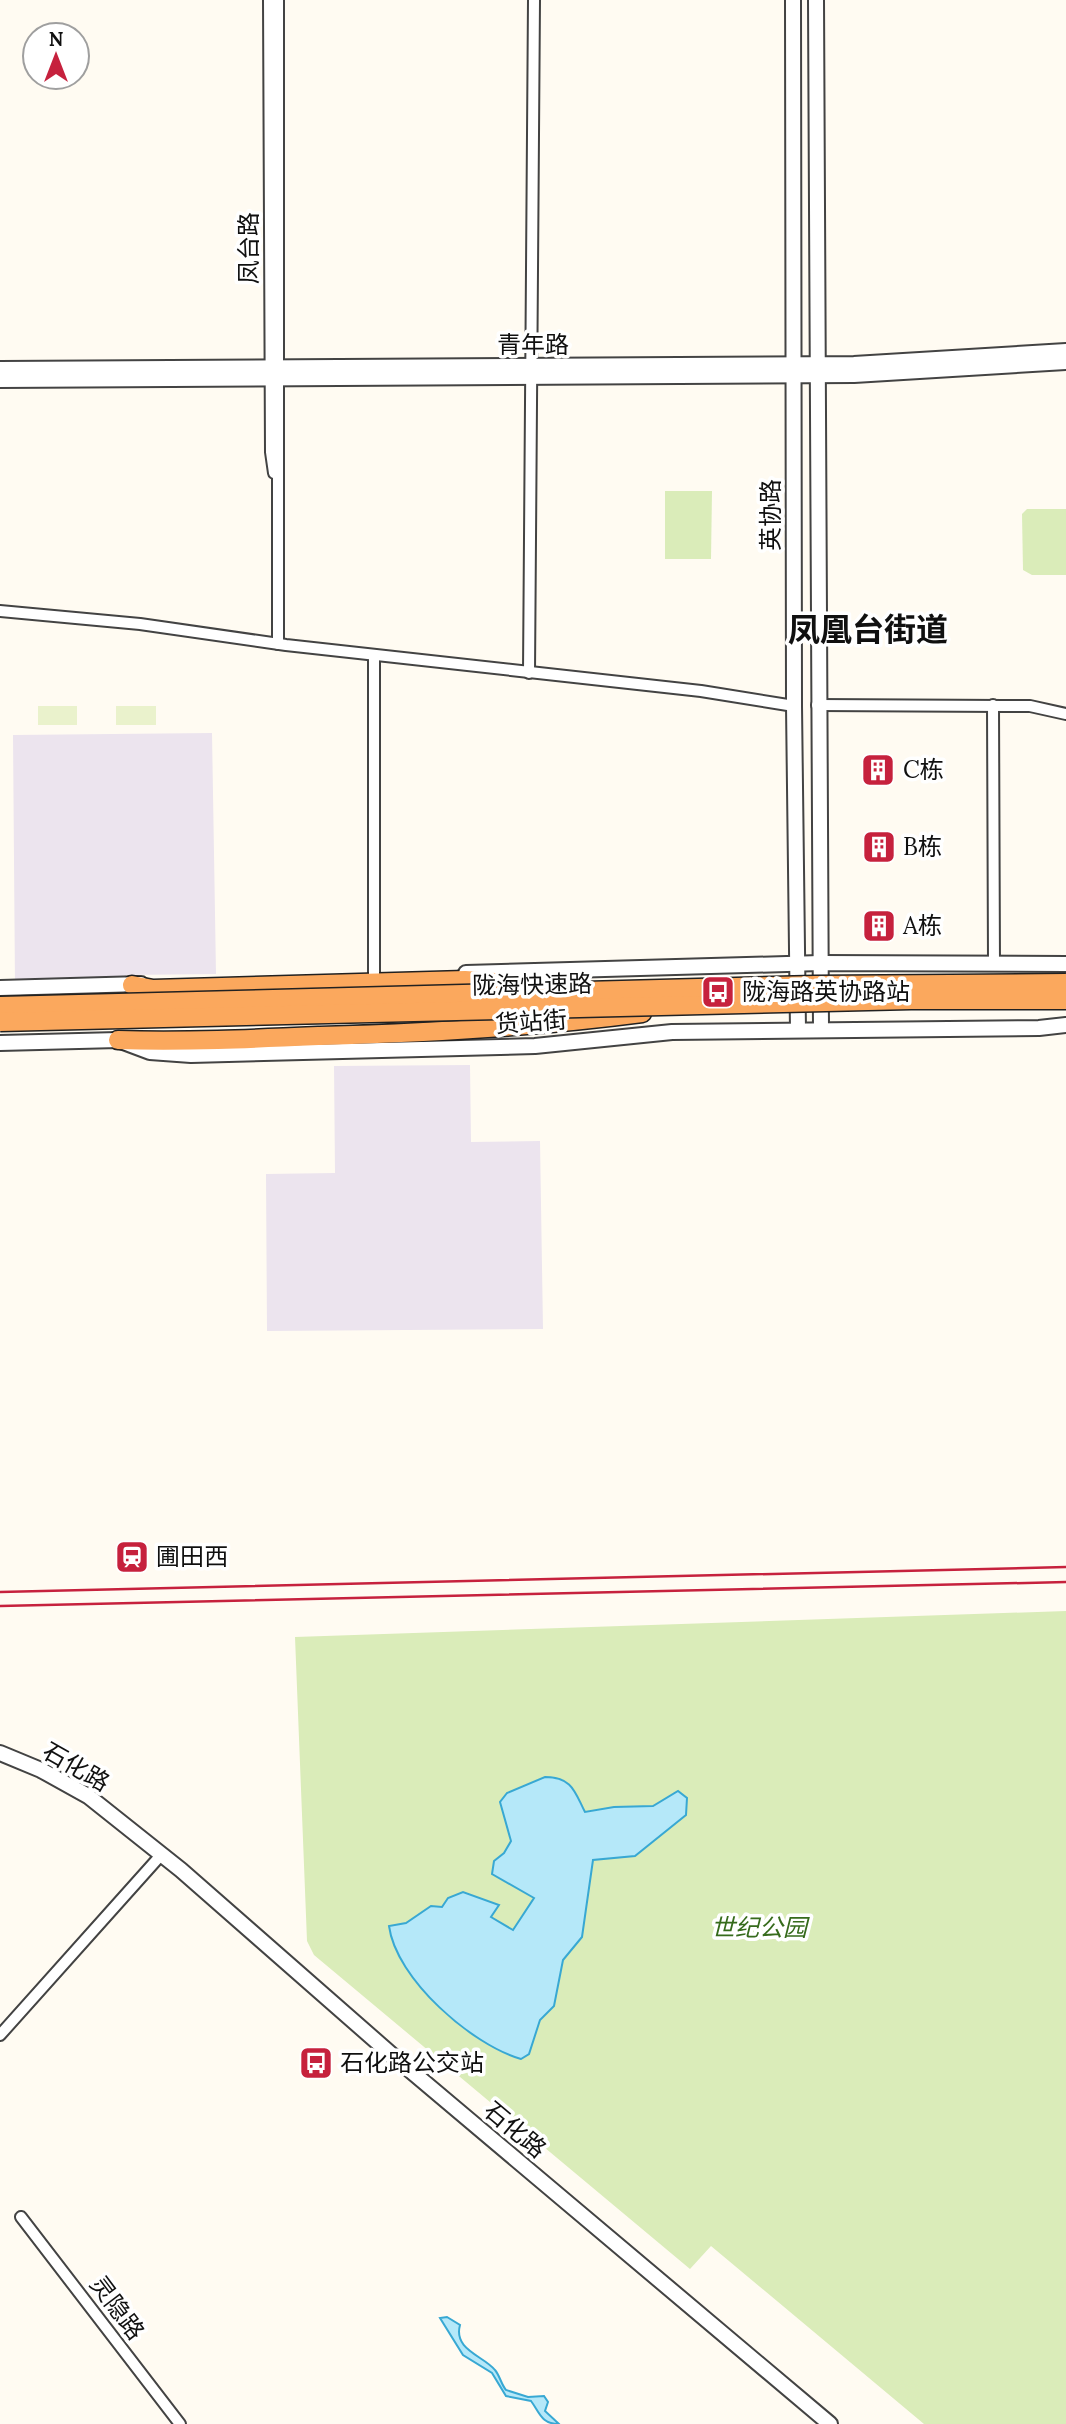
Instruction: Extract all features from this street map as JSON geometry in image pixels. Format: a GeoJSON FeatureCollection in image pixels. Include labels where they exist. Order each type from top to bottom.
{"type":"FeatureCollection","features":[{"type":"Feature","properties":{"kind":"highway"},"geometry":{"type":"LineString","coordinates":[[132,985],[169,988],[465,980],[625,990]]}},
{"type":"Feature","properties":{"kind":"highway","name":"陇海快速路"},"geometry":{"type":"LineString","coordinates":[[0,1006],[625,990],[1066,983]]}},
{"type":"Feature","properties":{"kind":"highway","name":"陇海快速路"},"geometry":{"type":"LineString","coordinates":[[0,1022],[708,1004],[1029,1000],[1066,1002]]}},
{"type":"Feature","properties":{"kind":"highway"},"geometry":{"type":"LineString","coordinates":[[118,1040],[172,1041],[546,1026],[708,1004]]}},
{"type":"Feature","properties":{"kind":"street","name":"凤台路"},"geometry":{"type":"LineString","coordinates":[[269,0],[275,374]]}},
{"type":"Feature","properties":{"kind":"street","name":"凤台路"},"geometry":{"type":"LineString","coordinates":[[278,0],[275,374],[271,452],[278,496],[278,644]]}},
{"type":"Feature","properties":{"kind":"street"},"geometry":{"type":"LineString","coordinates":[[529,673],[534,0]]}},
{"type":"Feature","properties":{"kind":"street","name":"英协路"},"geometry":{"type":"LineString","coordinates":[[793,0],[794,706],[798,1030]]}},
{"type":"Feature","properties":{"kind":"street","name":"英协路"},"geometry":{"type":"LineString","coordinates":[[816,0],[817,705],[821,1029]]}},
{"type":"Feature","properties":{"kind":"street","name":"青年路"},"geometry":{"type":"LineString","coordinates":[[816,370],[1066,351]]}},
{"type":"Feature","properties":{"kind":"street","name":"青年路"},"geometry":{"type":"LineString","coordinates":[[0,380],[275,374],[793,371],[1066,362]]}},
{"type":"Feature","properties":{"kind":"street","name":"青年路"},"geometry":{"type":"LineString","coordinates":[[0,369],[275,374]]}},
{"type":"Feature","properties":{"kind":"street"},"geometry":{"type":"LineString","coordinates":[[0,611],[140,624],[278,644],[701,691],[794,706]]}},
{"type":"Feature","properties":{"kind":"street"},"geometry":{"type":"LineString","coordinates":[[374,655],[374,975]]}},
{"type":"Feature","properties":{"kind":"street"},"geometry":{"type":"LineString","coordinates":[[817,705],[1030,706],[1066,714]]}},
{"type":"Feature","properties":{"kind":"street"},"geometry":{"type":"LineString","coordinates":[[993,705],[994,963]]}},
{"type":"Feature","properties":{"kind":"street","name":"货站街"},"geometry":{"type":"LineString","coordinates":[[0,988],[820,964],[1066,964]]}},
{"type":"Feature","properties":{"kind":"street","name":"货站街"},"geometry":{"type":"LineString","coordinates":[[0,1043],[118,1040],[150,1052],[191,1055],[535,1046],[672,1032],[1039,1028],[1066,1025]]}},
{"type":"Feature","properties":{"kind":"street","name":"石化路"},"geometry":{"type":"LineString","coordinates":[[0,1753],[41,1770],[88,1796],[161,1854],[392,2055],[830,2424]]}},
{"type":"Feature","properties":{"kind":"street"},"geometry":{"type":"LineString","coordinates":[[0,2035],[161,1854]]}},
{"type":"Feature","properties":{"kind":"street","name":"灵隐路"},"geometry":{"type":"LineString","coordinates":[[21,2217],[180,2424]]}},
{"type":"Feature","properties":{"kind":"shaded area"},"geometry":{"type":"Polygon","coordinates":[[[212,733],[216,974],[126,975],[126,983],[15,985],[13,735],[212,733]]]}},
{"type":"Feature","properties":{"kind":"shaded area"},"geometry":{"type":"Polygon","coordinates":[[[470,1065],[471,1142],[540,1141],[543,1329],[267,1331],[266,1174],[335,1173],[334,1066],[470,1065]]]}},
{"type":"Feature","properties":{"kind":"green space"},"geometry":{"type":"Polygon","coordinates":[[[665,491],[712,491],[711,559],[665,559],[665,491]]]}},
{"type":"Feature","properties":{"kind":"green space"},"geometry":{"type":"Polygon","coordinates":[[[1027,509],[1066,509],[1066,575],[1032,575],[1023,570],[1022,514],[1027,509]]]}},
{"type":"Feature","properties":{"kind":"green space"},"geometry":{"type":"Polygon","coordinates":[[[38,706],[77,706],[77,725],[38,725],[38,706]]]}},
{"type":"Feature","properties":{"kind":"green space"},"geometry":{"type":"Polygon","coordinates":[[[116,706],[156,706],[156,725],[116,725],[116,706]]]}},
{"type":"Feature","properties":{"kind":"green space","name":"世纪公园"},"geometry":{"type":"Polygon","coordinates":[[[1066,1611],[1066,2424],[924,2424],[711,2246],[690,2269],[314,1955],[307,1941],[295,1637],[1066,1611]]]}},
{"type":"Feature","properties":{"kind":"water"},"geometry":{"type":"Polygon","coordinates":[[[545,1777],[562,1780],[572,1787],[585,1812],[614,1807],[653,1806],[678,1791],[687,1798],[686,1815],[635,1856],[593,1860],[582,1937],[563,1960],[554,2006],[540,2020],[529,2054],[521,2059],[481,2040],[439,2007],[406,1967],[395,1946],[389,1926],[406,1923],[431,1906],[442,1907],[448,1898],[463,1892],[499,1905],[491,1917],[513,1930],[534,1898],[492,1874],[494,1861],[504,1853],[511,1841],[500,1802],[507,1793],[545,1777]]]}},
{"type":"Feature","properties":{"kind":"water"},"geometry":{"type":"Polygon","coordinates":[[[447,2317],[460,2325],[459,2334],[465,2347],[495,2370],[506,2390],[528,2397],[544,2396],[548,2402],[545,2411],[559,2424],[545,2420],[531,2401],[506,2396],[492,2373],[463,2355],[440,2318],[447,2317]]]}},
{"type":"Feature","properties":{"kind":"railway"},"geometry":{"type":"LineString","coordinates":[[0,1592],[1066,1567]]}},
{"type":"Feature","properties":{"kind":"railway"},"geometry":{"type":"LineString","coordinates":[[0,1606],[1066,1582]]}},
{"type":"Feature","properties":{"kind":"place","name":"C栋"},"geometry":{"type":"Point","coordinates":[878,770]}},
{"type":"Feature","properties":{"kind":"place","name":"B栋"},"geometry":{"type":"Point","coordinates":[879,847]}},
{"type":"Feature","properties":{"kind":"place","name":"A栋"},"geometry":{"type":"Point","coordinates":[879,926]}},
{"type":"Feature","properties":{"kind":"place","name":"陇海路英协路站"},"geometry":{"type":"Point","coordinates":[718,992]}},
{"type":"Feature","properties":{"kind":"place","name":"圃田西"},"geometry":{"type":"Point","coordinates":[132,1557]}},
{"type":"Feature","properties":{"kind":"place","name":"石化路公交站"},"geometry":{"type":"Point","coordinates":[316,2063]}},
{"type":"Feature","properties":{"kind":"district","name":"凤凰台街道"},"geometry":{"type":"Point","coordinates":[868,630]}}]}
